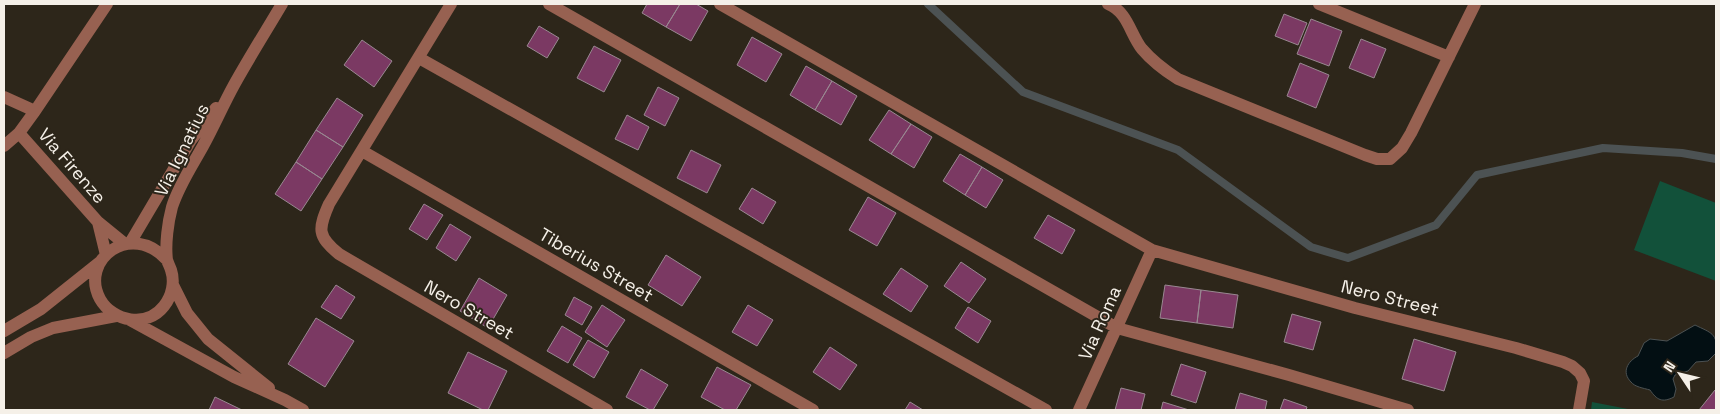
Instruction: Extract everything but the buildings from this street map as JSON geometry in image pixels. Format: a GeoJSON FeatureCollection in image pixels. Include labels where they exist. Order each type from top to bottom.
{"type":"FeatureCollection","features":[{"type":"Feature","properties":{"kind":"street"},"geometry":{"type":"LineString","coordinates":[[4,146],[19,132],[35,111],[107,4]]}},
{"type":"Feature","properties":{"kind":"street","name":"Via Ignatius"},"geometry":{"type":"LineString","coordinates":[[167,260],[168,233],[172,207],[185,176],[203,146],[233,86],[282,4]]}},
{"type":"Feature","properties":{"kind":"street"},"geometry":{"type":"LineString","coordinates":[[362,151],[451,4]]}},
{"type":"Feature","properties":{"kind":"street"},"geometry":{"type":"LineString","coordinates":[[549,4],[1117,328],[1408,410]]}},
{"type":"Feature","properties":{"kind":"street"},"geometry":{"type":"LineString","coordinates":[[720,4],[1152,250]]}},
{"type":"Feature","properties":{"kind":"street"},"geometry":{"type":"LineString","coordinates":[[1108,4],[1114,6],[1125,17],[1132,34],[1153,62],[1178,79],[1377,159],[1390,159],[1402,148],[1474,4]]}},
{"type":"Feature","properties":{"kind":"street"},"geometry":{"type":"LineString","coordinates":[[1319,4],[1449,57]]}},
{"type":"Feature","properties":{"kind":"street"},"geometry":{"type":"LineString","coordinates":[[419,58],[1046,410]]}},
{"type":"Feature","properties":{"kind":"street","name":"Via Ignatius"},"geometry":{"type":"LineString","coordinates":[[128,244],[191,140],[233,86]]}},
{"type":"Feature","properties":{"kind":"street"},"geometry":{"type":"LineString","coordinates":[[4,97],[35,111]]}},
{"type":"Feature","properties":{"kind":"street","name":"Via Firenze"},"geometry":{"type":"LineString","coordinates":[[19,132],[98,222],[128,244]]}},
{"type":"Feature","properties":{"kind":"street","name":"Nero Street"},"geometry":{"type":"LineString","coordinates":[[362,151],[323,217],[321,232],[328,245],[339,254],[607,410]]}},
{"type":"Feature","properties":{"kind":"street","name":"Tiberius Street"},"geometry":{"type":"LineString","coordinates":[[362,151],[814,410]]}},
{"type":"Feature","properties":{"kind":"street","name":"Via Firenze"},"geometry":{"type":"LineString","coordinates":[[98,222],[104,258]]}},
{"type":"Feature","properties":{"kind":"street"},"geometry":{"type":"LineString","coordinates":[[4,331],[41,309],[104,258],[111,250],[128,244],[141,243],[160,252],[167,260],[172,272],[173,285],[170,297],[163,307],[152,315],[141,319],[122,318],[53,328],[31,337],[4,352]]}},
{"type":"Feature","properties":{"kind":"street","name":"Via Roma"},"geometry":{"type":"LineString","coordinates":[[1080,410],[1152,250]]}},
{"type":"Feature","properties":{"kind":"street","name":"Nero Street"},"geometry":{"type":"LineString","coordinates":[[1152,250],[1355,308],[1516,348],[1563,362],[1572,366],[1580,373],[1584,381],[1579,410]]}},
{"type":"Feature","properties":{"kind":"street"},"geometry":{"type":"LineString","coordinates":[[104,258],[97,273],[96,285],[99,298],[106,308],[122,318],[189,351],[234,377],[285,400],[302,410]]}},
{"type":"Feature","properties":{"kind":"street"},"geometry":{"type":"LineString","coordinates":[[173,285],[187,313],[208,339],[285,400]]}},
{"type":"Feature","properties":{"kind":"green space"},"geometry":{"type":"Polygon","coordinates":[[[1660,181],[1716,203],[1716,281],[1634,250],[1660,181]]]}},
{"type":"Feature","properties":{"kind":"green space"},"geometry":{"type":"Polygon","coordinates":[[[1592,402],[1633,410],[1591,410],[1592,402]]]}},
{"type":"Feature","properties":{"kind":"shaded area"},"geometry":{"type":"Polygon","coordinates":[[[1695,325],[1712,334],[1716,341],[1716,353],[1708,361],[1696,362],[1688,371],[1675,375],[1673,379],[1676,389],[1674,397],[1660,400],[1650,390],[1631,382],[1626,374],[1627,367],[1638,356],[1644,343],[1650,339],[1667,341],[1695,325]]]}},
{"type":"Feature","properties":{"kind":"waterway"},"geometry":{"type":"LineString","coordinates":[[928,4],[1023,92],[1178,150],[1311,247],[1348,258],[1436,225],[1477,175],[1603,148],[1682,153],[1716,159]]}}]}
